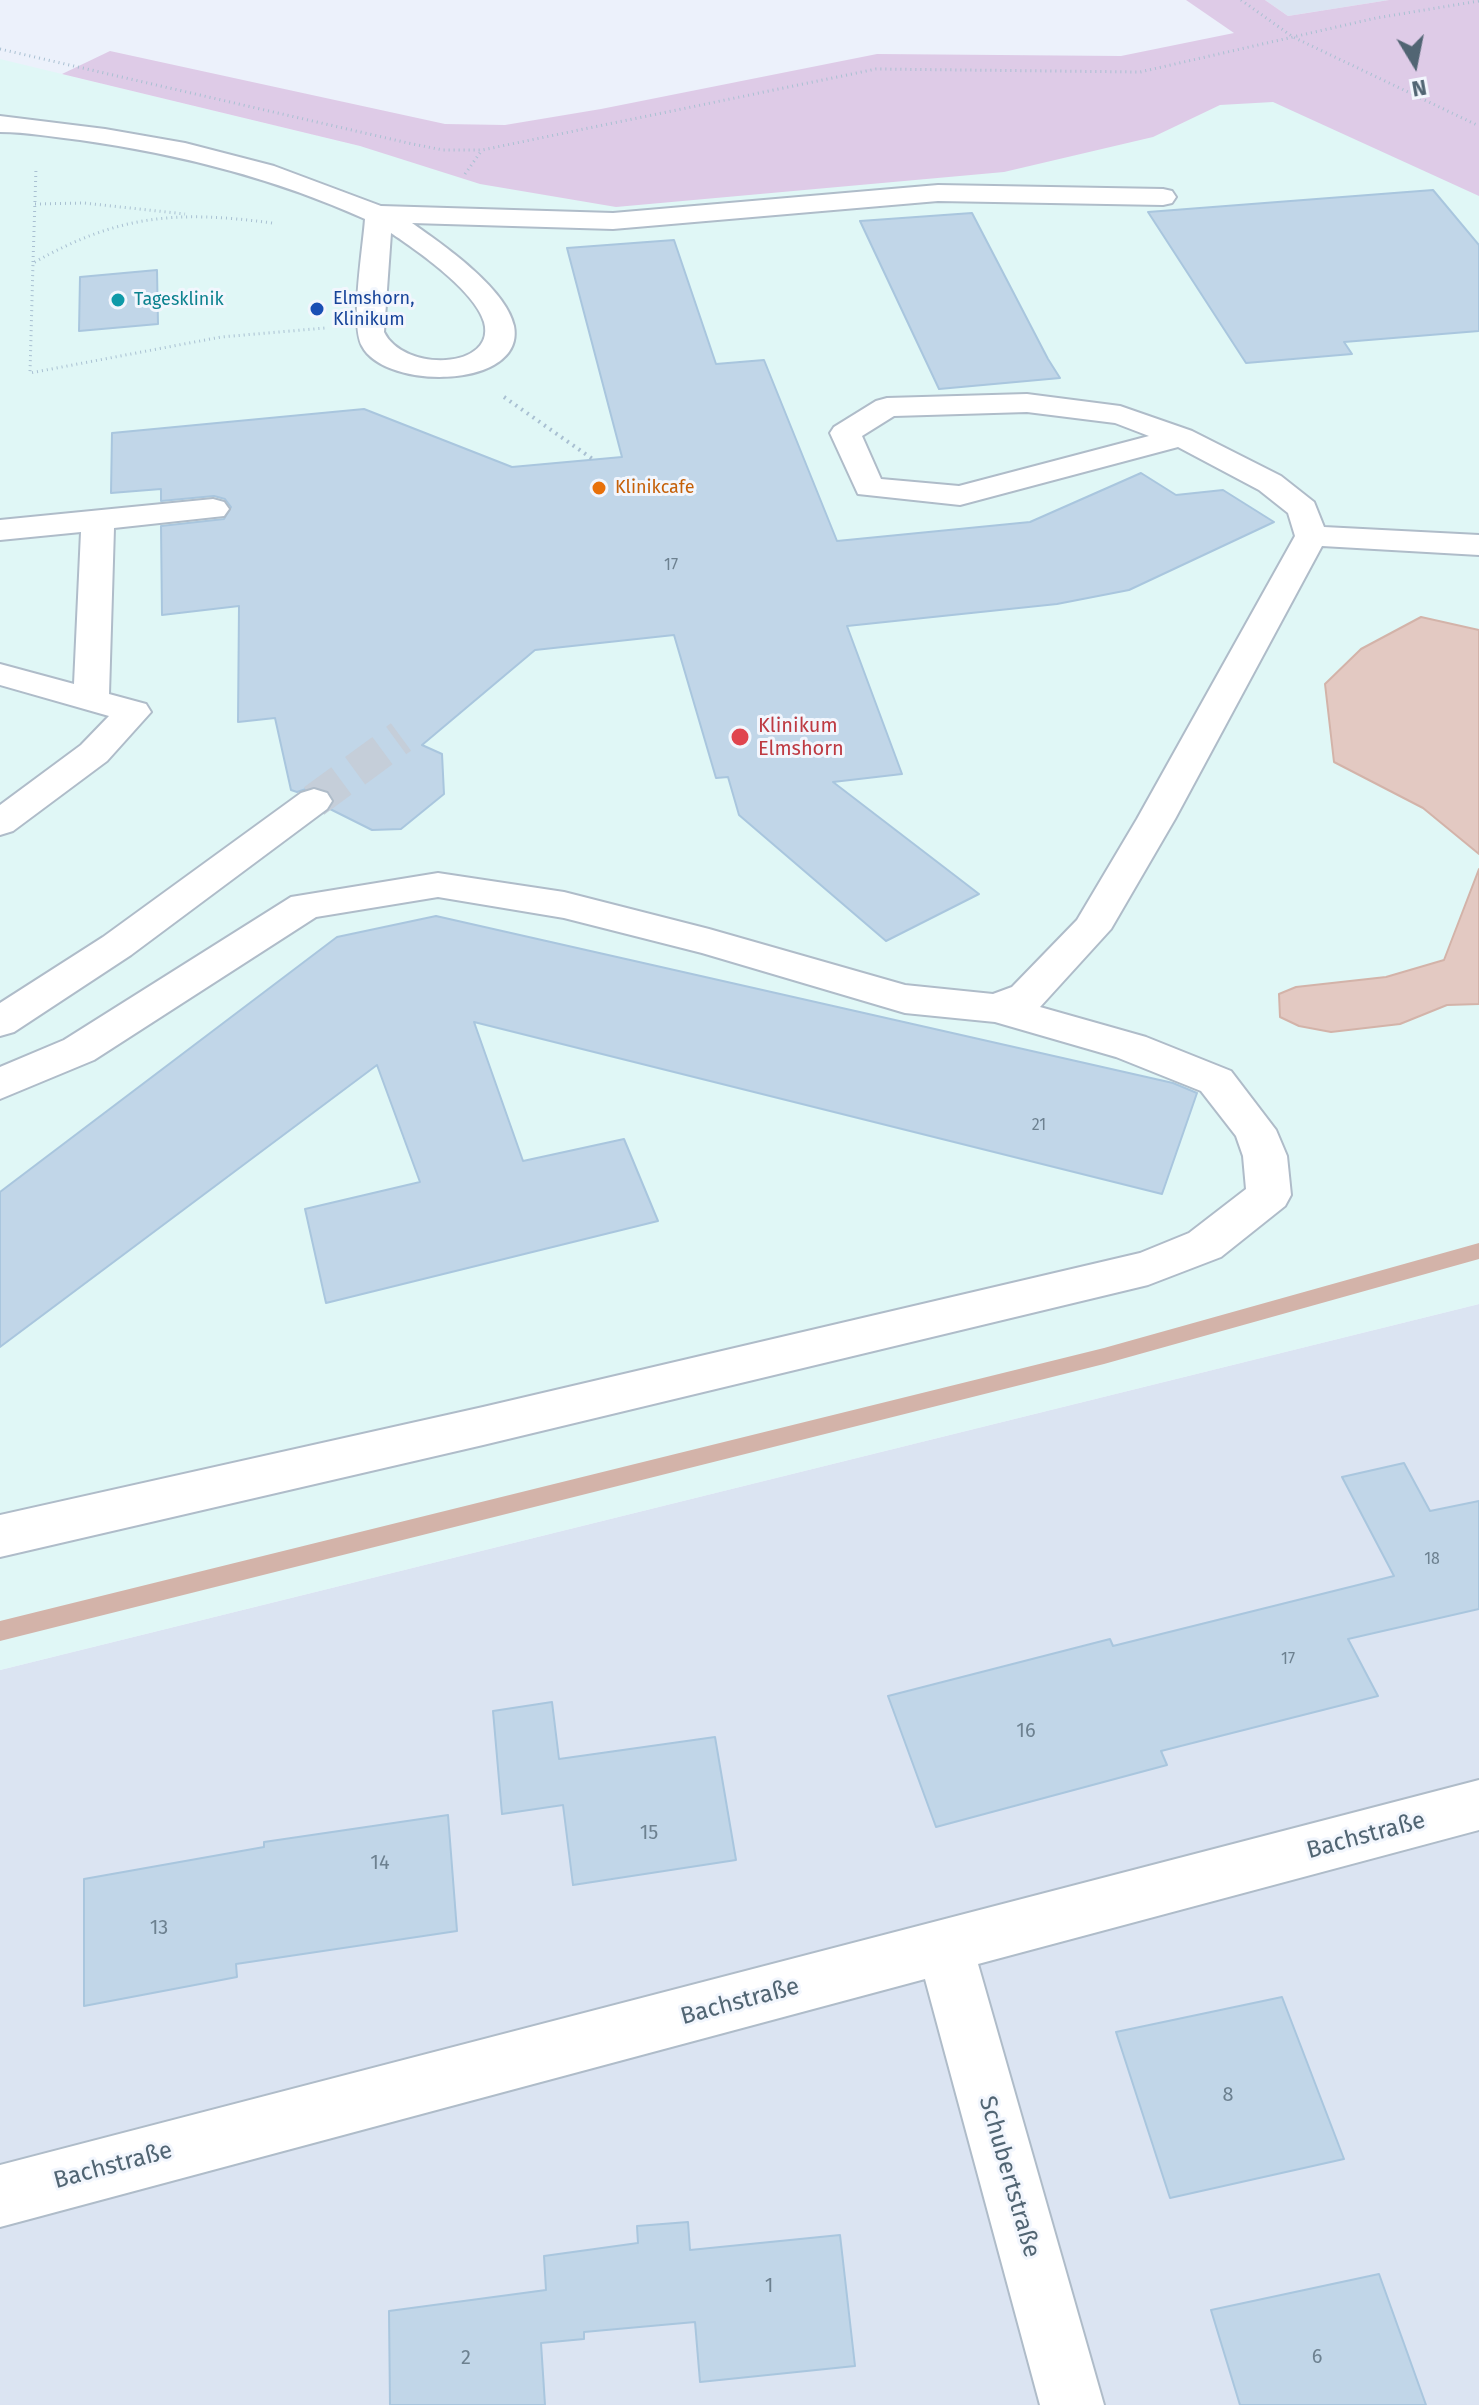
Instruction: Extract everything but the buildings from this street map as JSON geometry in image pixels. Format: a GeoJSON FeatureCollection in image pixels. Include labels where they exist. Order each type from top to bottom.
{"type":"FeatureCollection","features":[{"type":"Feature","properties":{"kind":"street"},"geometry":{"type":"LineString","coordinates":[[0,124],[116,137],[203,157],[284,178],[379,214],[454,268],[495,313],[501,328],[495,352],[484,360],[460,367],[418,367],[391,358],[378,349],[370,332],[379,214]]}},
{"type":"Feature","properties":{"kind":"street"},"geometry":{"type":"LineString","coordinates":[[379,214],[613,221],[938,193],[1163,197]]}},
{"type":"Feature","properties":{"kind":"street"},"geometry":{"type":"LineString","coordinates":[[995,1008],[1026,997],[1091,929],[1156,819],[1311,536],[1303,509],[1270,483],[1181,437],[1120,415],[1027,403],[887,407],[845,433],[869,487],[960,496],[1181,437]]}},
{"type":"Feature","properties":{"kind":"street"},"geometry":{"type":"LineString","coordinates":[[0,530],[213,509]]}},
{"type":"Feature","properties":{"kind":"street"},"geometry":{"type":"LineString","coordinates":[[91,700],[98,520]]}},
{"type":"Feature","properties":{"kind":"street"},"geometry":{"type":"LineString","coordinates":[[1311,536],[1479,545]]}},
{"type":"Feature","properties":{"kind":"street"},"geometry":{"type":"LineString","coordinates":[[0,674],[133,712],[94,753],[0,823]]}},
{"type":"Feature","properties":{"kind":"street"},"geometry":{"type":"LineString","coordinates":[[0,1022],[117,946],[314,801]]}},
{"type":"Feature","properties":{"kind":"street"},"geometry":{"type":"LineString","coordinates":[[0,1084],[79,1050],[305,906],[438,885],[564,905],[709,942],[905,999],[995,1008],[1131,1047],[1216,1081],[1255,1130],[1265,1156],[1269,1195],[1205,1245],[1148,1268],[483,1426],[0,1536]]}},
{"type":"Feature","properties":{"kind":"street","name":"Bachstraße"},"geometry":{"type":"LineString","coordinates":[[0,2196],[945,1949],[1479,1805]]}},
{"type":"Feature","properties":{"kind":"street","name":"Schubertstraße"},"geometry":{"type":"LineString","coordinates":[[945,1949],[1072,2405]]}},
{"type":"Feature","properties":{"kind":"path"},"geometry":{"type":"LineString","coordinates":[[1241,0],[1293,37],[1479,126]]}},
{"type":"Feature","properties":{"kind":"path"},"geometry":{"type":"LineString","coordinates":[[0,49],[408,143],[443,150],[469,150],[876,69],[1140,72],[1376,18],[1479,1]]}},
{"type":"Feature","properties":{"kind":"path"},"geometry":{"type":"LineString","coordinates":[[36,163],[30,373],[256,332],[371,325]]}},
{"type":"Feature","properties":{"kind":"path"},"geometry":{"type":"LineString","coordinates":[[35,204],[84,203],[151,208],[193,216]]}},
{"type":"Feature","properties":{"kind":"path"},"geometry":{"type":"LineString","coordinates":[[33,263],[90,233],[158,218],[235,217],[276,224]]}},
{"type":"Feature","properties":{"kind":"path"},"geometry":{"type":"LineString","coordinates":[[460,367],[594,460]]}},
{"type":"Feature","properties":{"kind":"shaded area"},"geometry":{"type":"Polygon","coordinates":[[[1186,0],[1265,0],[1288,16],[1389,0],[1479,0],[1479,196],[1273,102],[1220,105],[1153,137],[1004,172],[616,207],[480,184],[360,146],[62,74],[110,51],[445,124],[505,125],[877,54],[1121,56],[1234,33],[1186,0]]]}},
{"type":"Feature","properties":{"kind":"shaded area"},"geometry":{"type":"Polygon","coordinates":[[[1265,0],[1389,0],[1288,16],[1265,0]]]}},
{"type":"Feature","properties":{"kind":"shaded area","name":"Klinikum Elmshorn"},"geometry":{"type":"Polygon","coordinates":[[[0,59],[360,146],[445,158],[1295,68],[1479,169],[1479,1304],[0,1670],[0,59]]]}},
{"type":"Feature","properties":{"kind":"shaded area"},"geometry":{"type":"Polygon","coordinates":[[[1421,617],[1479,630],[1479,854],[1423,808],[1334,762],[1325,684],[1361,649],[1421,617]]]}},
{"type":"Feature","properties":{"kind":"shaded area"},"geometry":{"type":"Polygon","coordinates":[[[1479,869],[1479,1004],[1447,1005],[1400,1024],[1331,1032],[1299,1026],[1280,1017],[1279,994],[1296,987],[1386,977],[1444,960],[1479,869]]]}},
{"type":"Feature","properties":{"kind":"shaded area"},"geometry":{"type":"Polygon","coordinates":[[[1479,1304],[1479,2405],[0,2405],[0,1670],[1479,1304]]]}},
{"type":"Feature","properties":{"kind":"waterway"},"geometry":{"type":"LineString","coordinates":[[0,1631],[1104,1356],[1479,1251]]}},
{"type":"Feature","properties":{"kind":"tunnel"},"geometry":{"type":"LineString","coordinates":[[314,801],[401,737]]}},
{"type":"Feature","properties":{"kind":"place","name":"Tagesklinik"},"geometry":{"type":"Point","coordinates":[118,300]}},
{"type":"Feature","properties":{"kind":"place","name":"Elmshorn, Klinikum"},"geometry":{"type":"Point","coordinates":[317,309]}},
{"type":"Feature","properties":{"kind":"place","name":"Klinikcafe"},"geometry":{"type":"Point","coordinates":[599,488]}},
{"type":"Feature","properties":{"kind":"place","name":"Klinikum Elmshorn"},"geometry":{"type":"Point","coordinates":[740,737]}}]}
